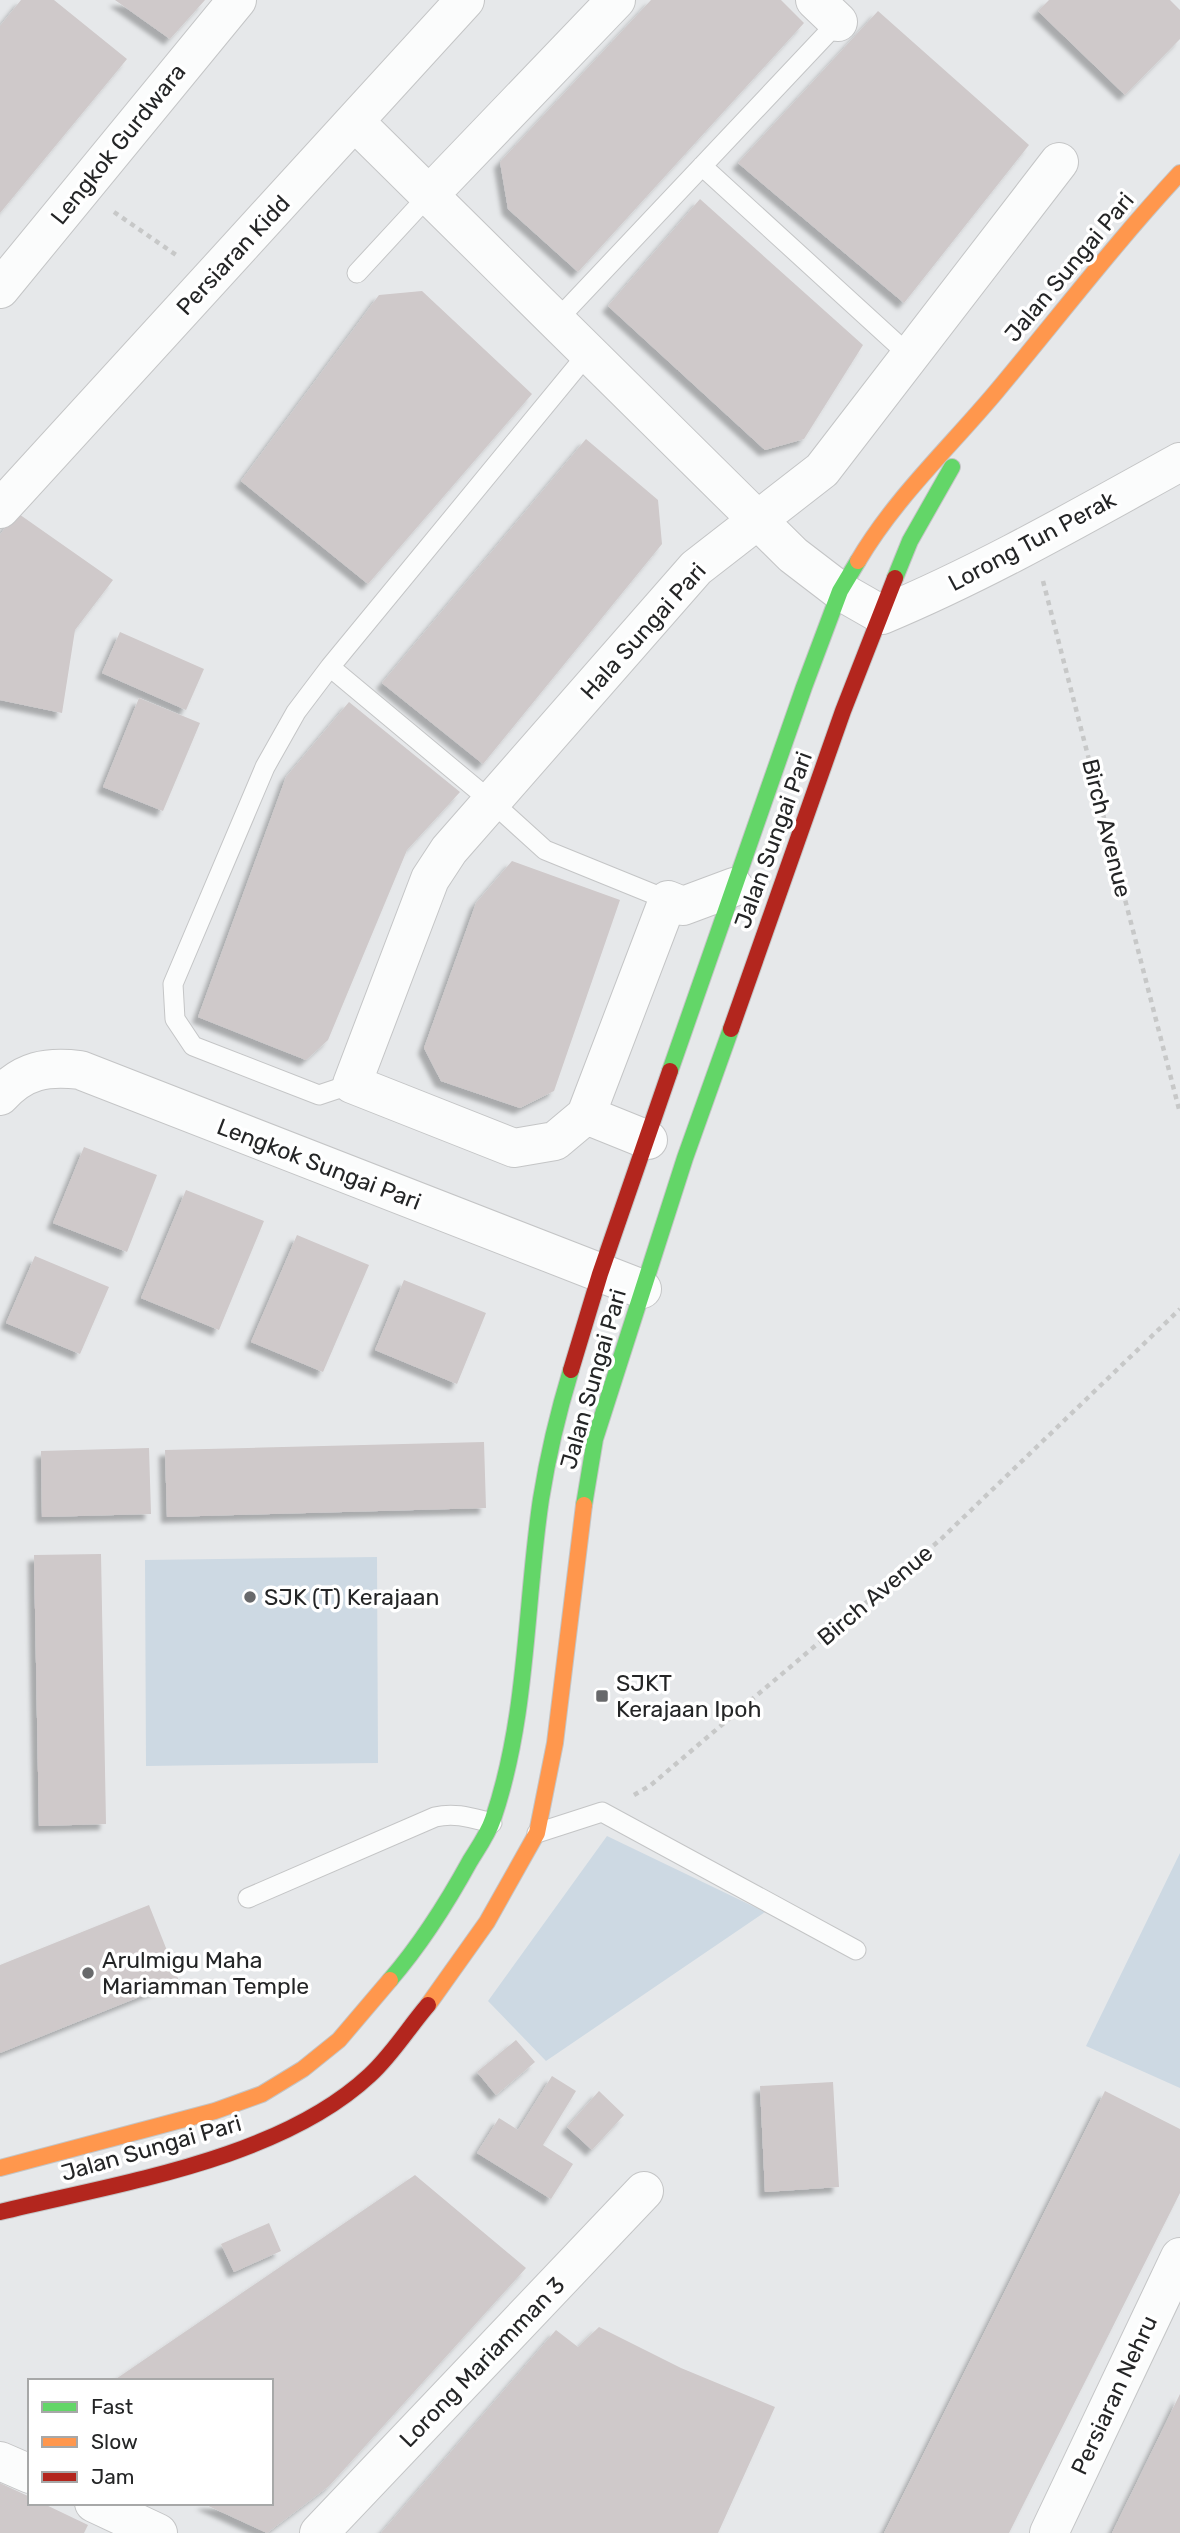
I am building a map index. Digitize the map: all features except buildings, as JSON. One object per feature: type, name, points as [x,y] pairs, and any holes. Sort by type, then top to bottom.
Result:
[{"type":"main road","name":"Jalan Sungai Pari","points":[[0,2212],[229,2154],[282,2132],[329,2107],[371,2074],[438,1992],[487,1922],[537,1833],[555,1743],[554,1588],[541,1500],[554,1428],[600,1274],[839,591],[876,530],[995,393],[1139,217],[1180,173]]},
{"type":"main road","name":"Jalan Sungai Pari","points":[[0,2168],[215,2111],[262,2094],[303,2069],[339,2040],[401,1968],[449,1899],[492,1823],[506,1780],[514,1738],[554,1588],[583,1504],[595,1439],[642,1289],[776,896],[843,711],[910,541],[995,393]]},
{"type":"street","name":"Lengkok Gurdwara","points":[[0,289],[237,0]]},
{"type":"street","name":"Persiaran Kidd","points":[[0,509],[465,0]]},
{"type":"street","points":[[429,195],[616,0]]},
{"type":"street","points":[[355,122],[793,555],[839,591],[882,615]]},
{"type":"street","name":"Hala Sungai Pari","points":[[352,1084],[430,879],[449,850],[696,568],[822,470],[1059,162]]},
{"type":"street","name":"Lorong Tun Perak","points":[[882,615],[926,597],[1033,544],[1180,462]]},
{"type":"street","points":[[352,1084],[514,1148],[555,1141],[586,1115],[668,900],[683,906],[734,887]]},
{"type":"street","name":"Lengkok Sungai Pari","points":[[0,1096],[12,1082],[34,1072],[57,1068],[80,1070],[642,1289]]},
{"type":"street","points":[[586,1115],[648,1140]]},
{"type":"street","name":"Lorong Mariamman 3","points":[[319,2533],[644,2192]]},
{"type":"street","name":"Persiaran Nehru","points":[[1049,2533],[1180,2257]]},
{"type":"street","points":[[0,2460],[28,2473]]},
{"type":"street","points":[[108,2517],[158,2533]]},
{"type":"lane","points":[[557,320],[702,166],[826,11]]},
{"type":"lane","points":[[702,166],[910,356]]},
{"type":"lane","points":[[357,273],[429,195]]},
{"type":"lane","points":[[352,1084],[319,1095],[194,1046],[175,1019],[173,984],[265,767],[296,712],[589,352]]},
{"type":"lane","points":[[330,667],[492,802],[545,850],[668,900]]},
{"type":"lane","points":[[537,1833],[602,1812],[856,1950]]},
{"type":"lane","points":[[247,1898],[435,1817],[445,1814],[462,1815],[492,1823]]},
{"type":"path","points":[[81,190],[211,279]]},
{"type":"path","name":"Birch Avenue","points":[[1033,544],[1180,1113]]},
{"type":"path","name":"Birch Avenue","points":[[602,1812],[651,1785],[940,1540],[1180,1309]]},
{"type":"shaded area","points":[[377,1557],[378,1763],[146,1766],[145,1560]]},
{"type":"shaded area","points":[[607,1836],[765,1912],[546,2061],[488,2001]]},
{"type":"shaded area","points":[[1180,1853],[1180,2088],[1086,2046]]},
{"type":"traffic: fast","points":[[895,578],[910,541],[952,467]]},
{"type":"traffic: fast","points":[[670,1071],[804,687],[840,591],[858,561]]},
{"type":"traffic: fast","points":[[584,1505],[595,1439],[685,1158],[731,1029]]},
{"type":"traffic: fast","points":[[390,1980],[443,1908],[493,1819],[513,1741],[544,1483],[571,1370]]},
{"type":"traffic: slow","points":[[858,561],[906,495],[1180,173]]},
{"type":"traffic: slow","points":[[428,2005],[487,1922],[537,1833],[555,1743],[584,1505]]},
{"type":"traffic: slow","points":[[0,2168],[215,2111],[262,2094],[303,2069],[339,2040],[390,1980]]},
{"type":"traffic: jam","points":[[731,1029],[843,711],[895,578]]},
{"type":"traffic: jam","points":[[571,1370],[600,1274],[670,1071]]},
{"type":"traffic: jam","points":[[0,2212],[195,2164],[244,2148],[290,2128],[333,2104],[370,2075],[428,2005]]},
{"type":"place","name":"SJK (T) Kerajaan","points":[[250,1597]]},
{"type":"place","name":"SJKT Kerajaan Ipoh","points":[[602,1696]]},
{"type":"place","name":"Arulmigu Maha Mariamman Temple","points":[[88,1973]]}]
